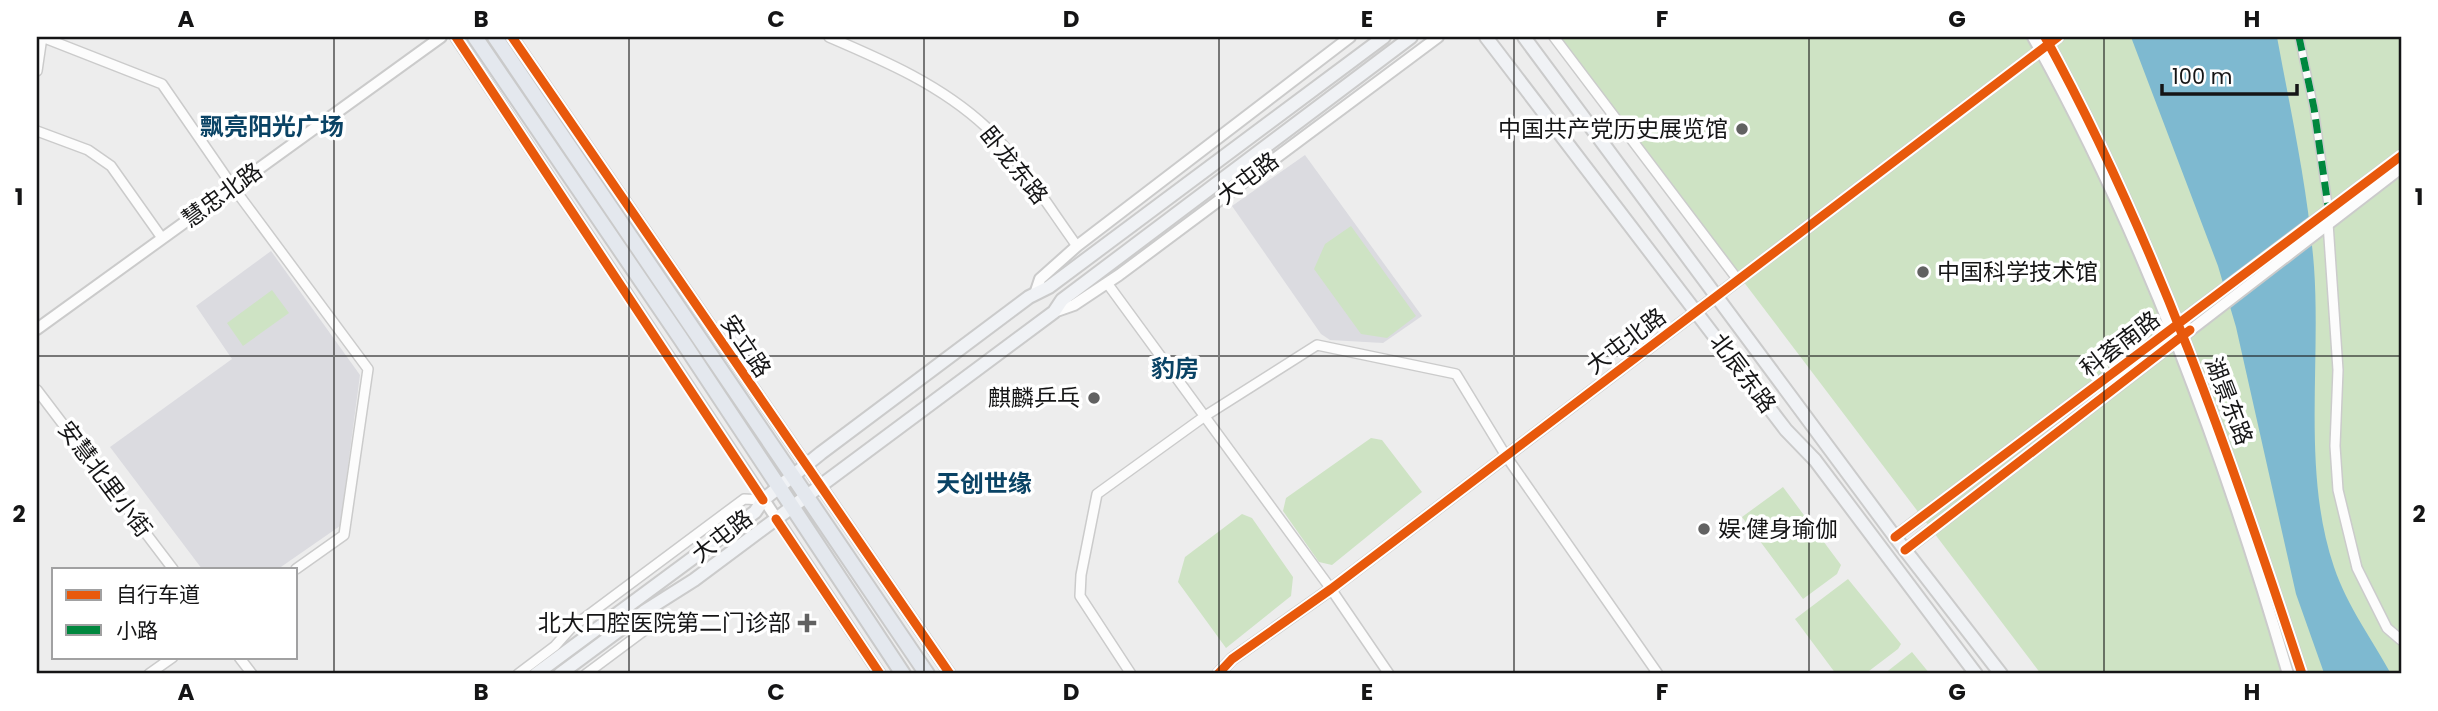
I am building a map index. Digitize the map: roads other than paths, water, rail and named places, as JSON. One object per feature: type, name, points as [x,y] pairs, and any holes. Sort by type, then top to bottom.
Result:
[{"type":"main road","points":[[475,37],[681,339],[903,674]]},
{"type":"main road","name":"安立路","points":[[495,37],[927,674]]},
{"type":"main road","name":"大屯路","points":[[536,674],[744,520],[778,488],[1037,291],[1049,287],[1384,37]]},
{"type":"main road","name":"大屯路","points":[[560,674],[823,485],[1054,312],[1062,300],[1411,37]]},
{"type":"main road","name":"北辰东路","points":[[1486,37],[1786,430],[1815,460],[1976,674]]},
{"type":"main road","name":"北辰东路","points":[[1524,37],[1895,537],[2001,674]]},
{"type":"street","points":[[37,71],[42,37],[162,84],[233,187],[368,369],[344,535],[297,568]]},
{"type":"street","name":"慧忠北路","points":[[37,329],[441,37]]},
{"type":"street","points":[[456,37],[880,674]]},
{"type":"street","name":"安立路","points":[[512,37],[806,468],[823,485],[950,674]]},
{"type":"street","name":"卧龙东路","points":[[829,37],[933,86],[972,116],[1008,152],[1077,246]]},
{"type":"street","name":"大屯路","points":[[1037,291],[1040,279],[1077,246],[1350,37]]},
{"type":"street","name":"大屯路","points":[[1054,312],[1074,305],[1107,283],[1438,37]]},
{"type":"street","points":[[1554,37],[1738,280]]},
{"type":"street","name":"湖景东路","points":[[2033,37],[2048,42],[2115,178],[2179,340],[2226,444],[2300,670]]},
{"type":"street","points":[[2300,37],[2329,210],[2338,370],[2335,446],[2338,490],[2357,568],[2387,628],[2401,640]]},
{"type":"street","name":"大屯北路","points":[[1218,674],[1232,659],[1331,589],[2048,42]]},
{"type":"street","points":[[37,131],[88,150],[111,166],[162,239]]},
{"type":"street","name":"科荟南路","points":[[1905,550],[2179,340],[2311,223],[2401,156]]},
{"type":"street","name":"科荟南路","points":[[1895,537],[2174,328],[2228,296],[2401,168]]},
{"type":"street","points":[[1107,283],[1331,589],[1389,674]]},
{"type":"street","name":"湖景东路","points":[[2179,340],[2215,442],[2287,671]]},
{"type":"street","points":[[1131,674],[1080,596],[1093,500],[1103,487],[1205,416],[1317,345],[1455,374],[1506,456],[1658,674]]},
{"type":"street","name":"安慧北里小街","points":[[37,390],[172,568]]},
{"type":"street","points":[[517,674],[555,646],[571,628],[744,499],[763,500]]},
{"type":"street","points":[[586,674],[645,631],[645,611]]},
{"type":"street","points":[[149,674],[172,658]]},
{"type":"street","points":[[240,658],[252,674]]},
{"type":"street","points":[[2287,671],[2300,670]]},
{"type":"water","points":[[2131,37],[2277,37],[2308,209],[2314,267],[2315,457],[2324,531],[2334,567],[2346,595],[2391,674],[2324,673],[2296,594],[2236,327],[2218,266]]},
{"type":"place","name":"中国共产党历史展览馆","points":[[1742,129]]},
{"type":"place","name":"中国科学技术馆","points":[[1923,272]]},
{"type":"place","name":"麒麟乒乓","points":[[1094,398]]},
{"type":"place","name":"娱·健身瑜伽","points":[[1704,529]]},
{"type":"place","name":"北大口腔医院第二门诊部","points":[[807,623]]},
{"type":"district","name":"飘亮阳光广场","points":[[272,127]]},
{"type":"district","name":"豹房","points":[[1175,369]]},
{"type":"district","name":"天创世缘","points":[[984,484]]}]
